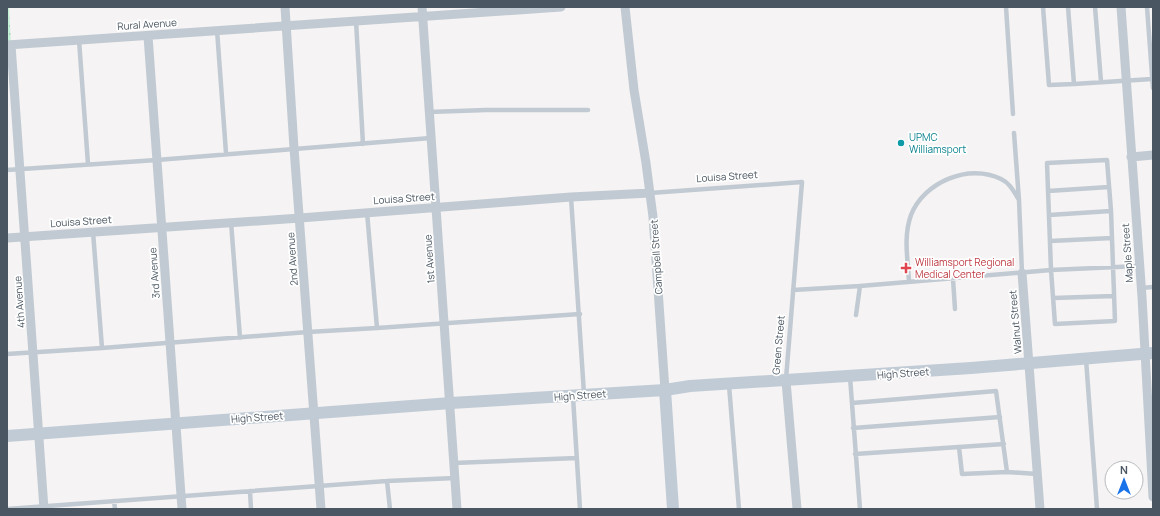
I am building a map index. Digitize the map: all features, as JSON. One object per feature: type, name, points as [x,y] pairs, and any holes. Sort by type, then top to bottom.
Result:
[{"type":"main road","name":"High Street","points":[[7,436],[451,403],[665,390],[690,386],[786,381],[1030,364],[1086,358],[1149,354]]},
{"type":"main road","name":"Campbell Street","points":[[665,390],[673,509]]},
{"type":"street","name":"2nd Avenue","points":[[285,7],[320,509]]},
{"type":"street","name":"Rural Avenue","points":[[9,45],[356,21],[423,11],[561,7]]},
{"type":"street","name":"Campbell Street","points":[[625,7],[634,90],[650,193],[656,254],[665,390]]},
{"type":"street","name":"Maple Street","points":[[1122,7],[1139,266],[1149,354],[1153,497]]},
{"type":"street","name":"1st Avenue","points":[[423,11],[429,112],[451,403],[457,509]]},
{"type":"street","name":"3rd Avenue","points":[[148,36],[182,509]]},
{"type":"street","name":"4th Avenue","points":[[9,45],[21,168],[44,507]]},
{"type":"street","points":[[1131,157],[1153,155]]},
{"type":"street","name":"Louisa Street","points":[[7,238],[230,221],[300,218],[571,197],[650,193]]},
{"type":"street","name":"Walnut Street","points":[[1022,273],[1040,509]]},
{"type":"street","name":"Green Street","points":[[786,381],[797,509]]},
{"type":"lane","points":[[1006,7],[1013,114]]},
{"type":"lane","points":[[1043,7],[1049,85],[1152,79]]},
{"type":"lane","points":[[1068,7],[1074,84]]},
{"type":"lane","points":[[1095,7],[1101,82]]},
{"type":"lane","points":[[1147,7],[1153,88]]},
{"type":"lane","points":[[356,21],[362,144]]},
{"type":"lane","points":[[217,30],[226,153]]},
{"type":"lane","points":[[79,40],[88,164]]},
{"type":"lane","points":[[429,112],[486,110],[588,110]]},
{"type":"lane","name":"Walnut Street","points":[[1014,133],[1022,273]]},
{"type":"lane","points":[[7,170],[157,160],[226,153],[431,138]]},
{"type":"lane","points":[[1107,160],[1111,211],[1115,321],[1055,324],[1048,191],[1047,163],[1107,160]]},
{"type":"lane","points":[[909,282],[906,237],[910,217],[919,201],[935,186],[948,178],[962,174],[984,174],[1003,179],[1012,188],[1019,200]]},
{"type":"lane","name":"Louisa Street","points":[[650,193],[802,182]]},
{"type":"lane","name":"Green Street","points":[[786,381],[802,182]]},
{"type":"lane","points":[[1048,191],[1109,187]]},
{"type":"lane","points":[[571,197],[580,314],[577,458],[580,509]]},
{"type":"lane","points":[[1049,215],[1111,211]]},
{"type":"lane","points":[[367,212],[377,328]]},
{"type":"lane","points":[[230,221],[240,338]]},
{"type":"lane","points":[[93,232],[102,348]]},
{"type":"lane","points":[[1050,241],[1112,238]]},
{"type":"lane","points":[[794,290],[953,279],[1051,270],[1139,266]]},
{"type":"lane","points":[[953,279],[955,309]]},
{"type":"lane","points":[[856,315],[860,286]]},
{"type":"lane","points":[[1141,288],[1153,287]]},
{"type":"lane","points":[[1054,298],[1114,296]]},
{"type":"lane","points":[[7,354],[580,314]]},
{"type":"lane","points":[[1086,358],[1097,509]]},
{"type":"lane","points":[[850,376],[860,509]]},
{"type":"lane","points":[[729,384],[738,509]]},
{"type":"lane","points":[[852,402],[996,391],[1007,472]]},
{"type":"lane","points":[[854,428],[1000,417]]},
{"type":"lane","points":[[855,454],[1004,444]]},
{"type":"lane","points":[[960,447],[962,474],[1007,472],[1037,474]]},
{"type":"lane","points":[[454,463],[577,458]]},
{"type":"lane","points":[[7,509],[387,481],[455,478]]},
{"type":"lane","points":[[387,481],[390,509]]},
{"type":"lane","points":[[250,491],[251,509]]},
{"type":"lane","points":[[114,501],[114,509]]},
{"type":"green space","points":[[7,7],[9,7],[11,45],[7,45]]},
{"type":"place","name":"UPMC Williamsport","points":[[901,143]]},
{"type":"place","name":"Williamsport Regional Medical Center","points":[[906,268]]}]
